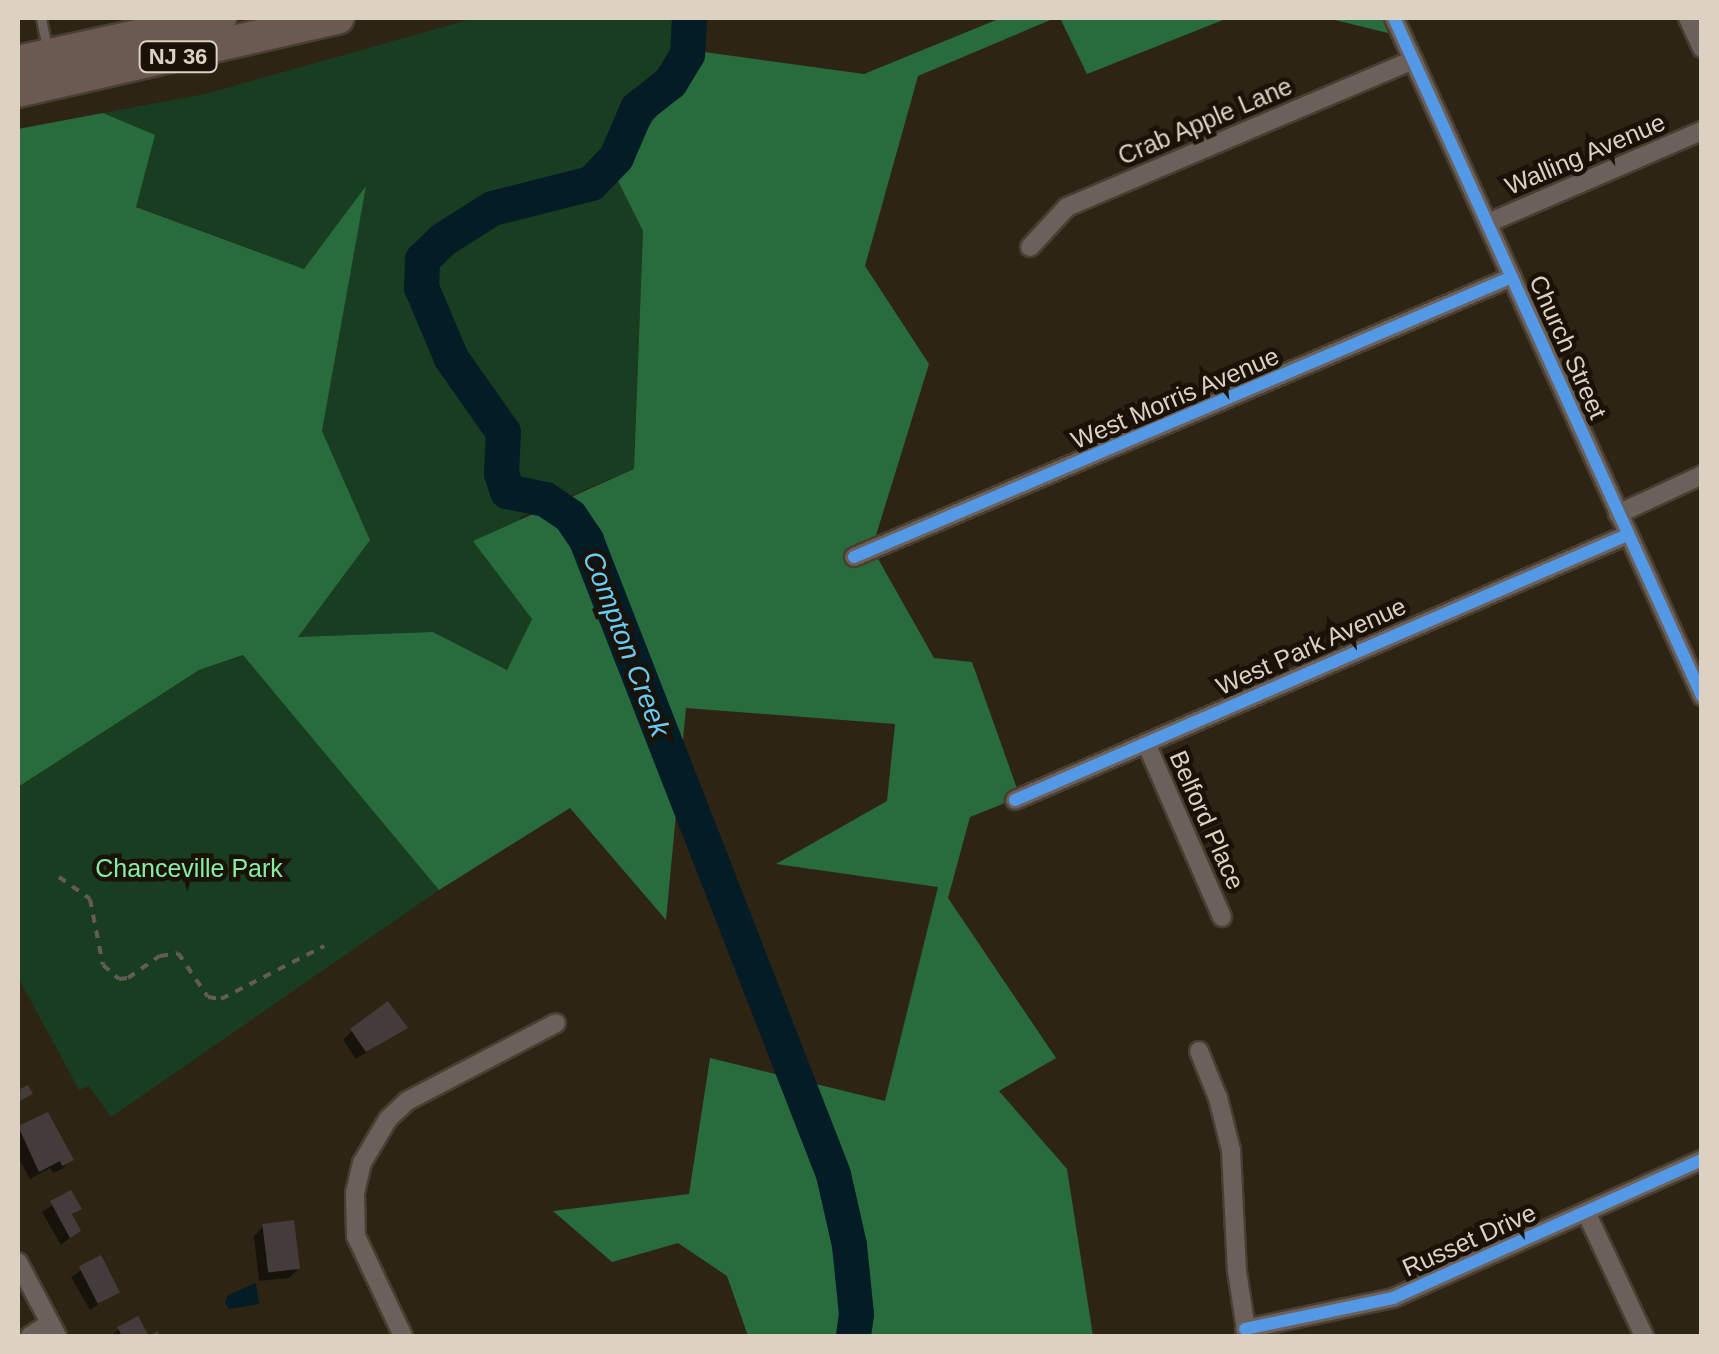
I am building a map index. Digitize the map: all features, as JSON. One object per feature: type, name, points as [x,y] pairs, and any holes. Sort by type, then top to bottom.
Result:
[{"type":"highway","name":"NJ 36","points":[[33,58],[220,18]]},
{"type":"highway","name":"NJ 36","points":[[18,91],[338,18]]},
{"type":"street","name":"Church Street","points":[[1394,18],[1702,696]]},
{"type":"street","points":[[1688,18],[1702,48]]},
{"type":"street","name":"Crab Apple Lane","points":[[1030,248],[1067,208],[1412,60]]},
{"type":"street","name":"Walling Avenue","points":[[1488,224],[1702,132]]},
{"type":"street","name":"West Morris Avenue","points":[[854,557],[1512,277]]},
{"type":"street","points":[[1618,514],[1702,475]]},
{"type":"street","name":"West Park Avenue","points":[[1015,800],[1627,535]]},
{"type":"street","name":"Belford Place","points":[[1146,743],[1222,917]]},
{"type":"street","points":[[403,1336],[356,1236],[355,1193],[362,1163],[388,1119],[407,1101],[556,1023]]},
{"type":"street","points":[[1199,1051],[1218,1098],[1231,1150],[1246,1333]]},
{"type":"street","name":"Russet Drive","points":[[1246,1333],[1393,1298],[1702,1160]]},
{"type":"street","points":[[1586,1212],[1644,1336]]},
{"type":"street","points":[[18,1262],[54,1330],[30,1336]]},
{"type":"lane","points":[[33,58],[41,18]]},
{"type":"path","points":[[59,877],[90,899],[103,965],[119,978],[128,978],[160,956],[178,953],[208,996],[221,999],[324,946]]},
{"type":"green space","points":[[475,18],[703,18],[704,52],[614,173],[643,231],[634,469],[520,517],[532,619],[507,670],[433,632],[297,637],[370,540],[322,432],[365,188],[304,269],[135,206],[103,113],[205,94]]},
{"type":"green space","points":[[1001,18],[1055,18],[918,76],[865,266],[929,364],[872,548],[934,658],[972,662],[1020,797],[970,817],[948,898],[1056,1058],[999,1091],[1067,1169],[1093,1336],[748,1336],[727,1276],[678,1243],[612,1262],[553,1211],[689,1194],[710,1058],[885,1101],[938,887],[776,864],[887,801],[895,724],[686,708],[666,920],[570,808],[439,890],[243,655],[199,670],[18,787],[18,129],[103,113],[155,135],[136,207],[304,269],[366,186],[322,431],[370,540],[298,637],[433,632],[507,670],[532,619],[473,541],[634,469],[643,231],[614,173],[704,52],[864,74]]},
{"type":"green space","points":[[1060,18],[1228,18],[1087,74]]},
{"type":"green space","points":[[1327,18],[1399,18],[1408,38]]},
{"type":"green space","name":"Chanceville Park","points":[[244,655],[439,890],[111,1117],[89,1086],[79,1090],[18,977],[18,787],[199,670]]},
{"type":"water","points":[[256,1283],[259,1304],[229,1309],[225,1303],[228,1295]]},
{"type":"building","points":[[388,1001],[408,1028],[366,1052],[350,1029]]},
{"type":"building","points":[[28,1085],[33,1094],[18,1102],[18,1090]]},
{"type":"building","points":[[48,1112],[74,1160],[62,1166],[60,1161],[39,1172],[18,1126]]},
{"type":"building","points":[[71,1190],[82,1209],[72,1214],[81,1231],[70,1238],[50,1201]]},
{"type":"building","points":[[294,1220],[300,1269],[268,1273],[262,1224]]},
{"type":"building","points":[[101,1255],[120,1292],[98,1304],[79,1266]]},
{"type":"building","points":[[138,1316],[149,1336],[122,1336],[117,1327]]},
{"type":"waterway","name":"Compton Creek","points":[[689,18],[687,54],[670,82],[637,108],[616,157],[591,183],[492,208],[443,239],[422,259],[421,287],[451,358],[503,432],[501,473],[507,491],[545,499],[570,516],[586,540],[833,1174],[849,1245],[856,1314],[853,1336]]},
{"type":"cycle path","points":[[1394,18],[1702,696]]},
{"type":"cycle path","points":[[854,557],[1512,277]]},
{"type":"cycle path","points":[[1015,800],[1627,535]]},
{"type":"cycle path","points":[[1245,1329],[1393,1298],[1702,1160]]}]
